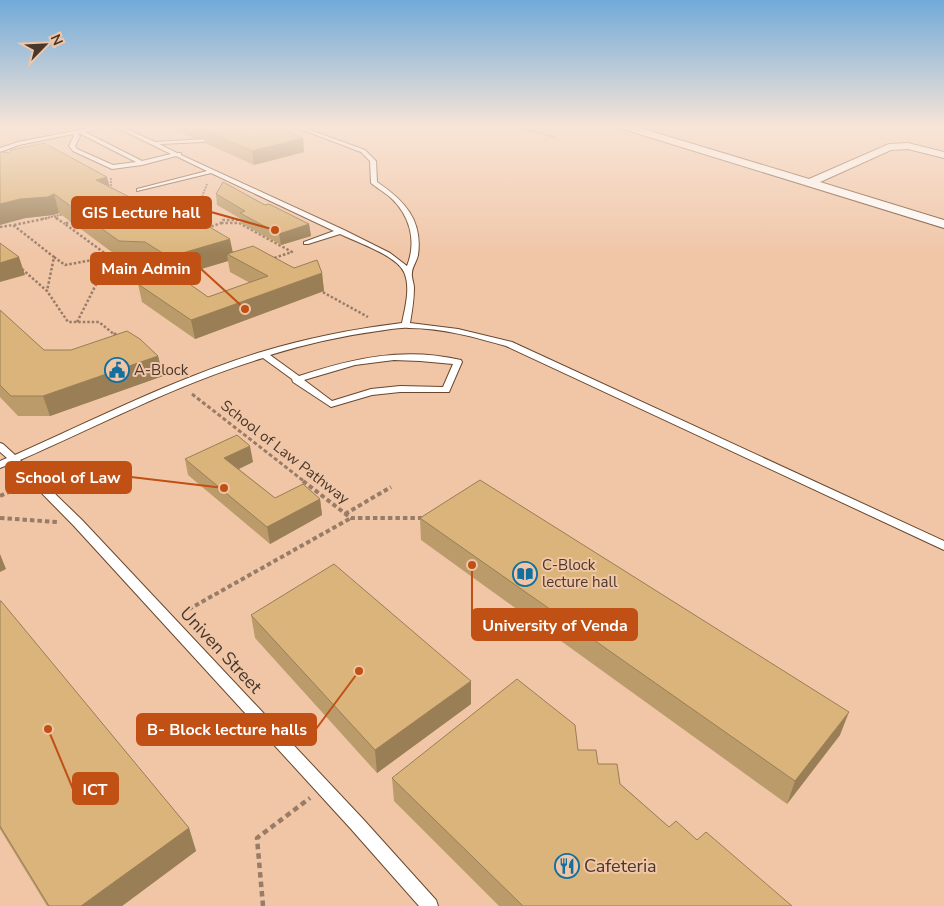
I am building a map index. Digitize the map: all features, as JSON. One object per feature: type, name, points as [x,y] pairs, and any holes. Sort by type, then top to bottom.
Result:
[{"type":"street","points":[[764,169],[944,224]]},
{"type":"street","points":[[809,183],[839,169]]},
{"type":"lane","points":[[210,169],[388,254],[401,264],[408,273]]},
{"type":"lane","points":[[373,169],[374,183],[393,196],[408,213],[415,240],[414,262],[408,273],[410,303],[406,325]]},
{"type":"lane","points":[[139,190],[213,171]]},
{"type":"lane","points":[[306,243],[342,231]]},
{"type":"lane","points":[[0,465],[104,418],[218,370],[263,354],[344,334],[387,326],[432,326],[474,334],[509,344],[944,546]]},
{"type":"lane","points":[[263,354],[296,380],[331,404],[371,392],[446,390],[458,362],[433,358],[389,357],[353,362],[296,380]]},
{"type":"lane","name":"Univen Street","points":[[0,446],[78,524],[324,788],[430,906]]},
{"type":"path","points":[[190,225],[213,171]]},
{"type":"path","points":[[111,177],[111,192],[115,196]]},
{"type":"path","points":[[0,227],[64,214]]},
{"type":"path","points":[[54,217],[110,257]]},
{"type":"path","points":[[65,224],[73,219]]},
{"type":"path","points":[[203,229],[221,223],[223,220],[241,220]]},
{"type":"path","points":[[221,223],[239,223],[292,252],[274,258],[282,262]]},
{"type":"path","points":[[13,225],[65,266],[110,257]]},
{"type":"path","points":[[47,291],[54,256]]},
{"type":"path","points":[[77,322],[110,257]]},
{"type":"path","points":[[20,268],[47,291],[68,322],[99,322],[121,339]]},
{"type":"path","points":[[313,287],[387,326]]},
{"type":"path","name":"School of Law Pathway","points":[[181,386],[351,518],[432,518]]},
{"type":"path","points":[[0,496],[34,480]]},
{"type":"path","points":[[345,514],[391,487]]},
{"type":"path","points":[[0,518],[78,524]]},
{"type":"path","points":[[168,621],[351,518]]},
{"type":"path","points":[[263,906],[257,838],[324,788]]},
{"type":"building","points":[[0,169],[93,169],[107,177],[96,180],[173,219],[189,215],[230,239],[169,257],[145,242],[119,241],[54,194],[48,197],[20,199],[0,204]]},
{"type":"building","points":[[223,182],[265,205],[269,204],[309,224],[279,234],[240,213],[245,211],[216,194]]},
{"type":"building","points":[[0,243],[19,257],[0,263]]},
{"type":"building","points":[[253,246],[294,268],[317,260],[322,273],[191,320],[138,284],[174,273],[208,297],[268,276],[227,254]]},
{"type":"building","points":[[0,310],[44,350],[71,350],[127,331],[140,339],[158,356],[43,396],[11,396],[0,385]]},
{"type":"building","points":[[237,435],[250,446],[224,458],[275,498],[303,484],[320,499],[267,527],[185,459]]},
{"type":"building","points":[[480,480],[849,712],[795,781],[420,518]]},
{"type":"building","points":[[334,564],[471,681],[375,750],[251,615]]},
{"type":"building","points":[[0,601],[189,828],[81,906],[49,906],[0,826]]},
{"type":"building","points":[[517,679],[575,725],[578,750],[596,750],[598,764],[617,764],[620,784],[669,827],[676,821],[697,840],[706,832],[792,906],[523,906],[392,778]]},
{"type":"place","name":"GIS Lecture hall","points":[[275,230]]},
{"type":"place","name":"Main Admin","points":[[245,309]]},
{"type":"place","name":"A-Block","points":[[117,370]]},
{"type":"place","name":"School of Law","points":[[224,488]]},
{"type":"place","name":"University of Venda","points":[[472,565]]},
{"type":"place","name":"C-Block lecture hall","points":[[525,574]]},
{"type":"place","name":"B- Block lecture halls","points":[[359,671]]},
{"type":"place","name":"ICT","points":[[48,729]]},
{"type":"place","name":"Cafeteria","points":[[567,866]]}]
